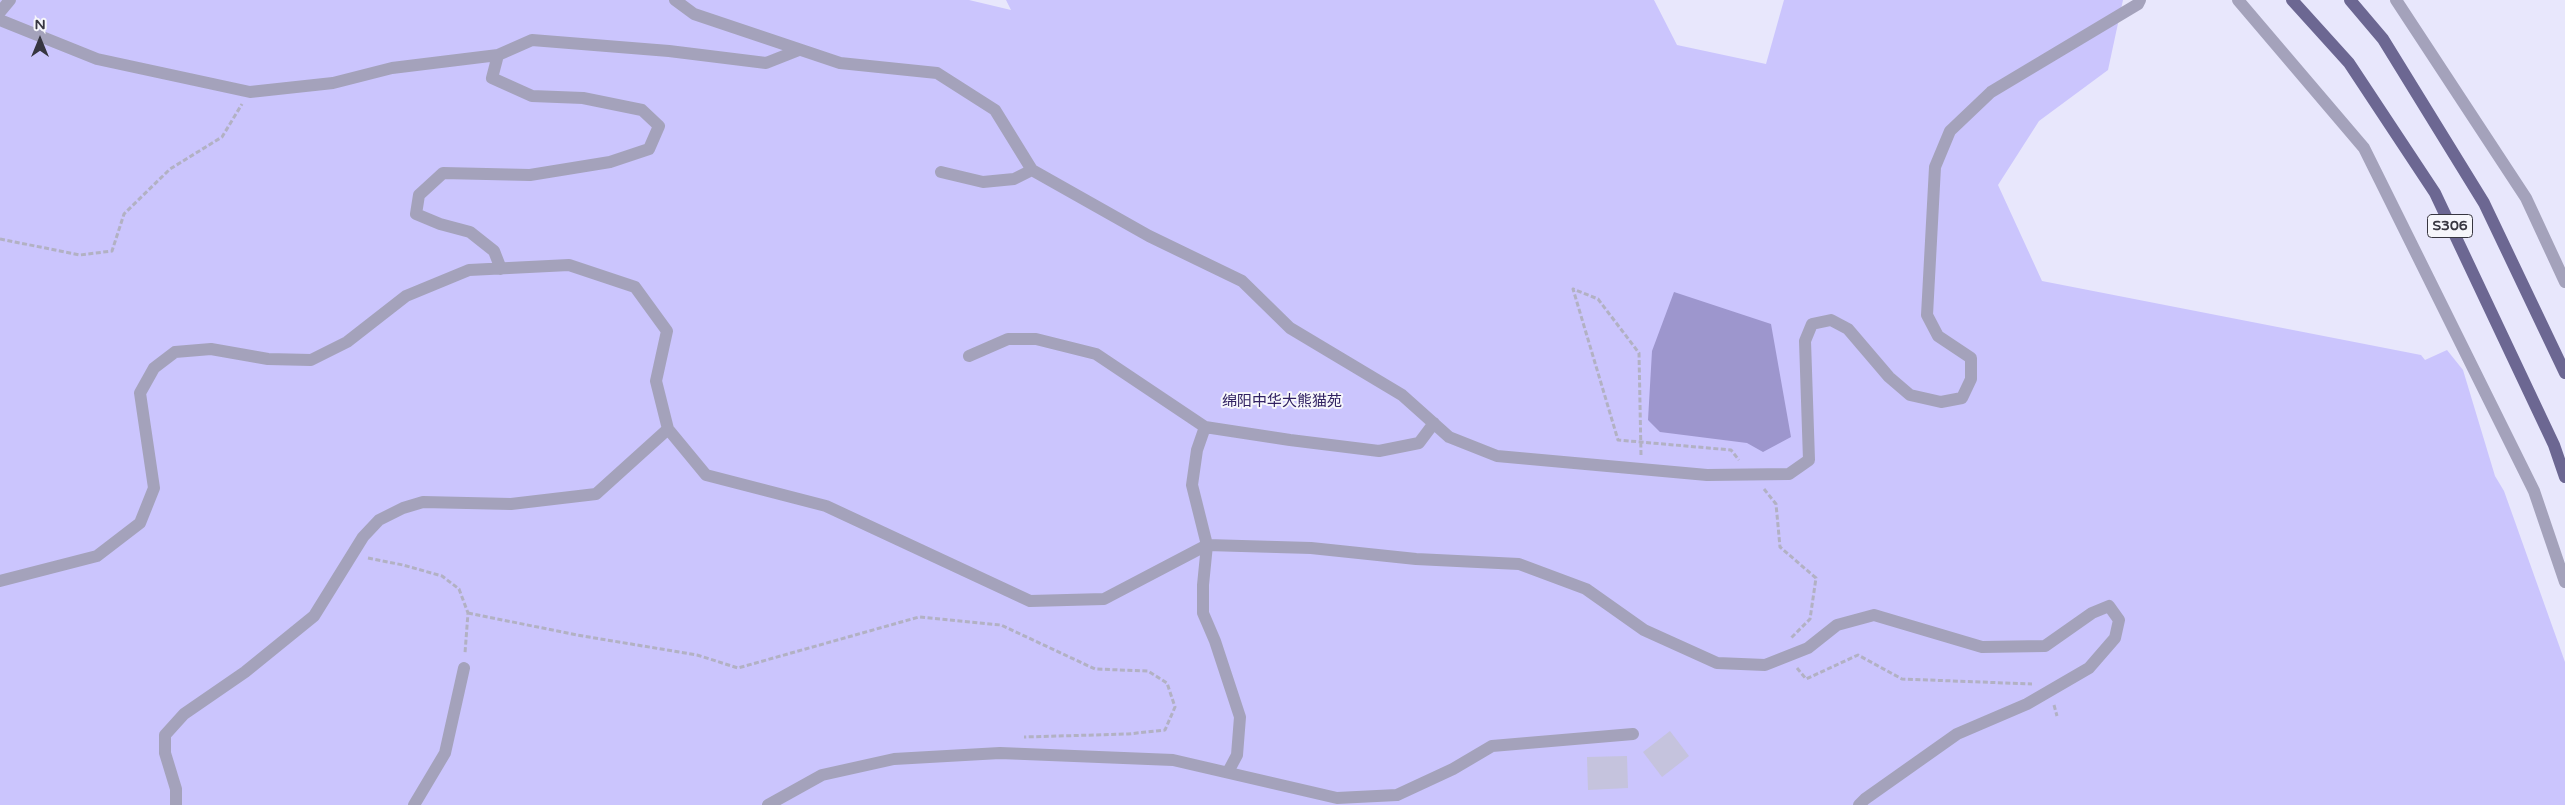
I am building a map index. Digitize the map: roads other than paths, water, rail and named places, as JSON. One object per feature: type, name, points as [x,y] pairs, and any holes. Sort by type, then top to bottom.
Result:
[{"type":"main road","name":"S306","points":[[2292,0],[2349,63],[2435,192],[2554,445],[2565,477]]},
{"type":"main road","name":"S306","points":[[2350,0],[2383,39],[2484,203],[2565,373]]},
{"type":"street","points":[[0,12],[10,0]]},
{"type":"street","points":[[675,0],[694,14],[840,63],[937,73],[995,110],[1032,170],[1149,236],[1242,281],[1290,328],[1402,395],[1449,437],[1497,456],[1708,475],[1789,474],[1808,460],[1805,341],[1812,324],[1832,320],[1848,329],[1889,377],[1910,395],[1941,402],[1962,398],[1971,379],[1971,358],[1938,336],[1927,315],[1935,167],[1950,131],[1991,92],[2138,4],[2140,0]]},
{"type":"street","points":[[2238,0],[2364,148],[2534,491],[2565,582]]},
{"type":"street","points":[[2396,0],[2526,198],[2565,282]]},
{"type":"street","points":[[0,20],[97,59],[250,92],[333,83],[392,68],[498,55],[532,40],[669,51],[766,63],[800,50]]},
{"type":"street","points":[[498,55],[492,78],[532,96],[583,98],[642,110],[659,126],[649,149],[610,162],[530,175],[443,173],[419,195],[416,214],[440,224],[470,232],[494,251],[501,269]]},
{"type":"street","points":[[941,172],[983,182],[1014,179],[1032,170]]},
{"type":"street","points":[[0,581],[97,556],[140,522],[154,488],[140,393],[154,368],[175,352],[211,349],[268,359],[311,360],[347,342],[406,296],[469,270],[569,265],[635,286],[667,331],[656,381],[668,430],[706,475],[826,506],[1030,601],[1104,599],[1208,545],[1312,548],[1416,559],[1519,564],[1586,589],[1644,630],[1717,663],[1764,665],[1808,648],[1837,625],[1874,615],[1982,647],[2045,646],[2092,613],[2110,606],[2119,620],[2115,638],[2089,668],[2027,704],[1957,734],[1865,799],[1860,805]]},
{"type":"street","points":[[969,356],[1008,339],[1036,339],[1096,354],[1205,427],[1380,451],[1419,444],[1434,423]]},
{"type":"street","points":[[1205,427],[1196,450],[1192,484],[1208,545],[1202,585],[1202,613],[1215,641],[1240,717],[1238,755],[1228,772]]},
{"type":"street","points":[[176,805],[176,789],[164,753],[165,735],[184,714],[245,672],[314,616],[363,537],[379,520],[403,508],[423,502],[511,504],[596,494],[668,430]]},
{"type":"street","points":[[414,805],[445,753],[464,668]]},
{"type":"street","points":[[768,805],[822,775],[894,759],[1000,753],[1173,760],[1337,798],[1397,795],[1453,769],[1492,746],[1633,734]]},
{"type":"park label","name":"绵阳中华大熊猫苑","points":[[1282,402]]}]
